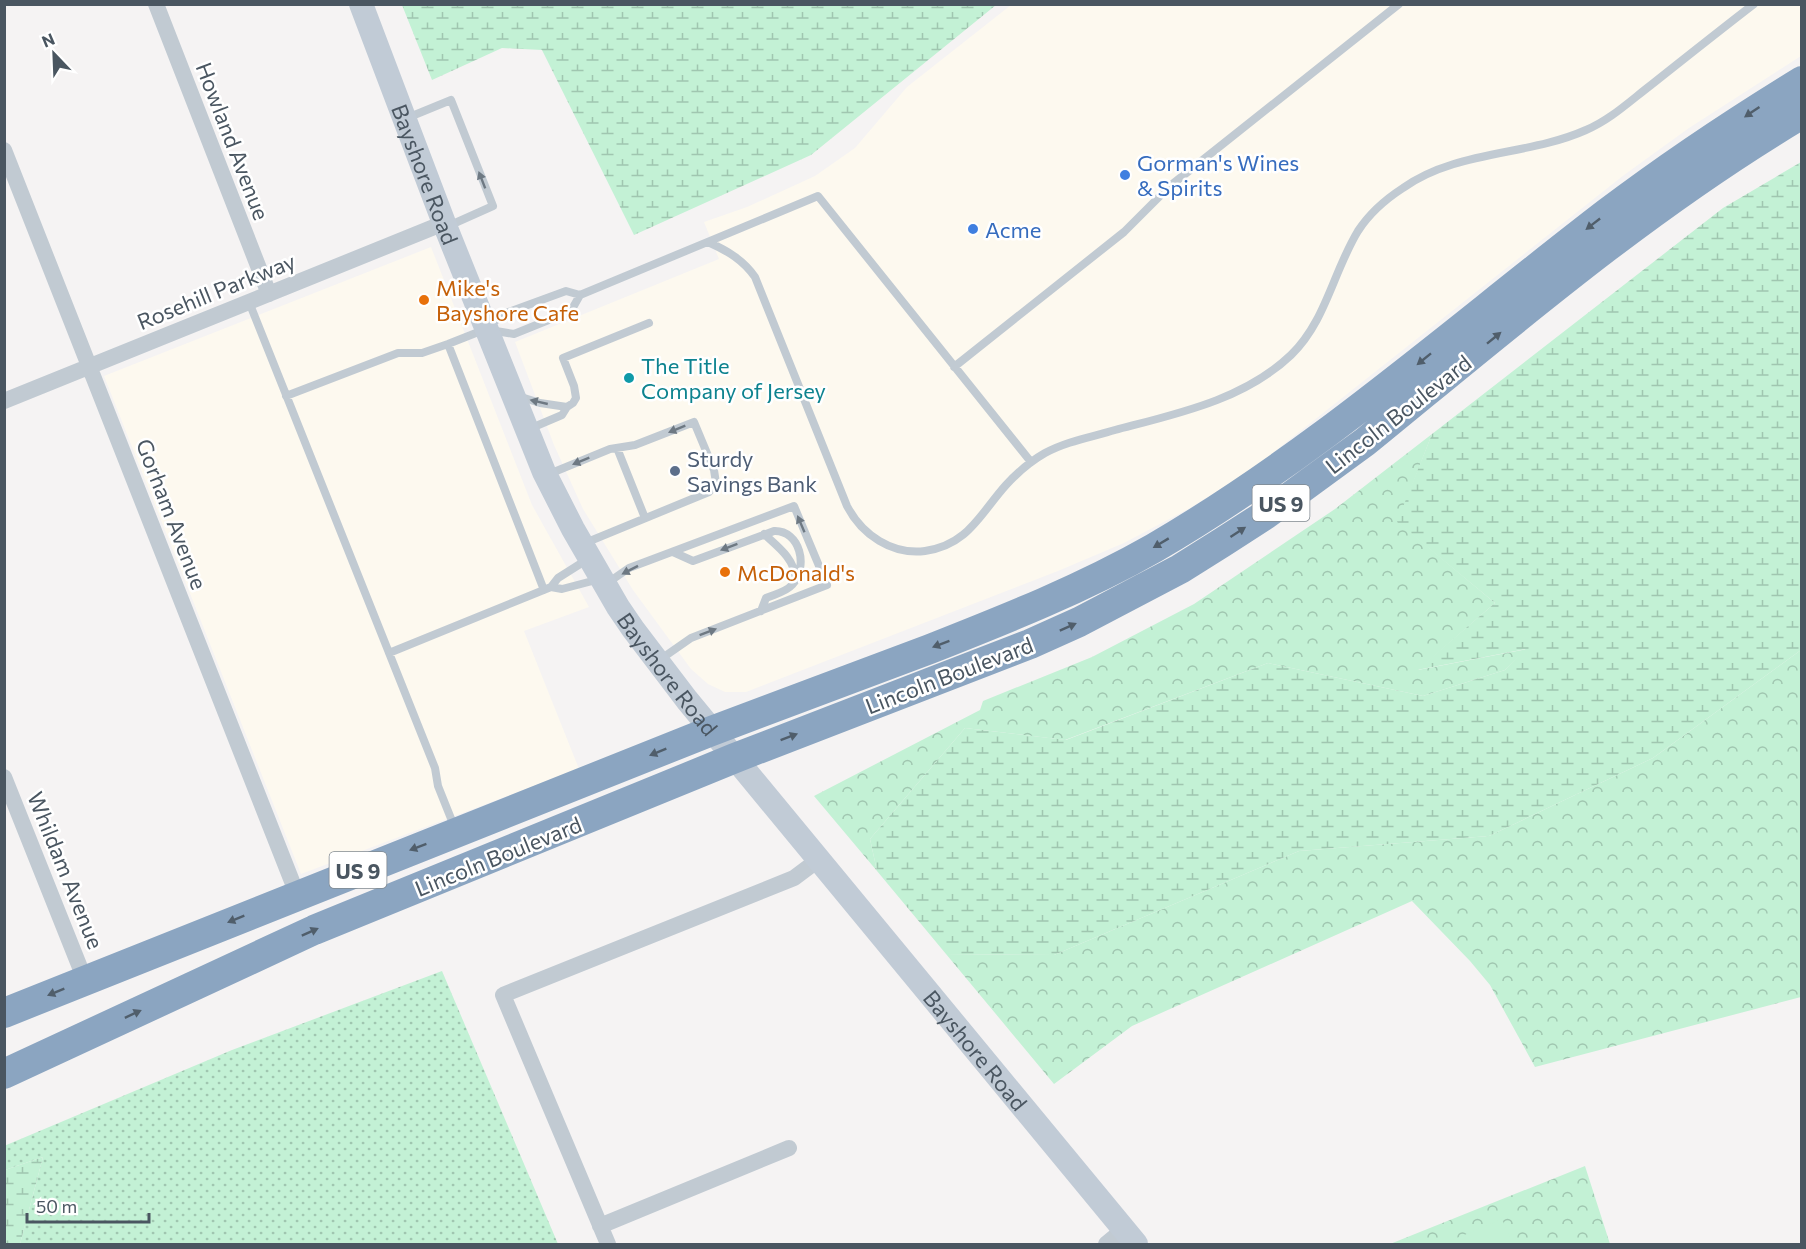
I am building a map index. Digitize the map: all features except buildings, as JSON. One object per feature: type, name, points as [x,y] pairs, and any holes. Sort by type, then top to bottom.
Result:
[{"type":"highway","name":"Lincoln Boulevard","points":[[4,1013],[297,894],[995,623],[1057,598],[1111,571],[1240,495],[1309,447],[1616,206],[1755,109],[1802,81]]},
{"type":"highway","name":"Lincoln Boulevard","points":[[4,1074],[314,930],[735,758],[1040,639],[1079,622],[1180,569],[1265,515],[1365,442],[1638,223],[1763,137],[1802,114]]},
{"type":"main road","name":"Bayshore Road","points":[[360,4],[526,431],[546,476],[594,566],[633,629],[712,731],[1122,1240]]},
{"type":"street","name":"Howland Avenue","points":[[156,4],[269,294]]},
{"type":"street","name":"Gorham Avenue","points":[[4,150],[297,894]]},
{"type":"street","name":"Rosehill Parkway","points":[[4,401],[445,225]]},
{"type":"street","name":"Whildam Avenue","points":[[4,777],[85,980]]},
{"type":"street","points":[[608,1245],[503,995],[794,878],[818,860]]},
{"type":"street","points":[[600,1226],[789,1148]]},
{"type":"lane","points":[[954,367],[1124,232],[1170,186],[1399,4]]},
{"type":"lane","points":[[708,242],[736,257],[755,277],[847,506],[862,528],[879,541],[900,550],[924,551],[953,542],[971,530],[1006,485],[1031,462],[1051,450],[1075,441],[1198,408],[1260,378],[1289,357],[1308,335],[1324,308],[1361,228],[1377,209],[1403,188],[1422,176],[1443,168],[1562,138],[1588,129],[1618,111],[1754,4]]},
{"type":"lane","points":[[405,118],[451,100],[493,206],[445,225]]},
{"type":"lane","points":[[286,396],[398,352],[422,353],[448,344],[486,329],[503,315],[566,291],[580,294],[818,196],[1031,462]]},
{"type":"lane","points":[[486,329],[514,334],[571,310],[580,294]]},
{"type":"lane","points":[[249,302],[435,768],[438,786],[456,832]]},
{"type":"lane","points":[[526,431],[562,415],[573,403],[576,392],[563,358],[649,324]]},
{"type":"lane","points":[[448,344],[548,588]]},
{"type":"lane","points":[[512,394],[540,403],[567,407]]},
{"type":"lane","points":[[546,476],[610,449],[635,445],[694,422],[714,470],[716,483],[709,492],[645,518],[594,566],[562,589],[548,588]]},
{"type":"lane","points":[[617,448],[645,518]]},
{"type":"lane","points":[[389,653],[548,588],[558,578],[594,566],[629,568],[794,507],[827,585],[691,638],[658,661]]},
{"type":"lane","points":[[673,552],[693,561],[764,534],[780,530],[790,534],[801,562],[796,579],[789,588],[766,597],[761,611]]},
{"type":"lane","points":[[764,534],[789,558],[796,579]]},
{"type":"shaded area","points":[[1011,5],[1801,5],[1801,56],[1689,128],[1624,175],[1251,470],[1190,508],[1124,543],[1058,571],[746,692],[725,692],[708,684],[691,669],[633,590],[583,509],[554,445],[515,342],[719,259],[704,222],[747,207],[815,176],[855,148],[907,87]]},
{"type":"shaded area","points":[[431,247],[532,505],[589,607],[524,631],[579,769],[301,874],[104,376]]},
{"type":"green space","points":[[402,5],[996,5],[811,155],[634,235],[542,50],[502,48],[432,80]]},
{"type":"green space","points":[[1801,162],[1801,650],[1653,758],[1489,836],[1299,851],[1054,955],[946,954],[877,871],[870,839],[965,728],[1066,740],[1268,663],[1423,696],[1505,670],[1526,649],[1417,670],[1495,603],[1397,522],[1432,434],[1723,208]]},
{"type":"green space","points":[[1432,434],[1398,522],[1495,603],[1418,670],[1527,649],[1505,670],[1423,696],[1268,663],[1065,740],[965,728],[870,839],[877,871],[814,796],[980,710],[983,701],[1092,657],[1194,604],[1335,509]]},
{"type":"green space","points":[[1801,650],[1801,997],[1535,1067],[1490,985],[1412,901],[1132,1026],[1054,1084],[946,954],[1054,955],[1299,851],[1489,836],[1653,758]]},
{"type":"green space","points":[[442,971],[558,1244],[20,1244],[43,1157],[5,1170],[4,1146],[232,1050]]},
{"type":"green space","points":[[43,1157],[20,1244],[5,1244],[5,1170]]},
{"type":"green space","points":[[1585,1166],[1610,1244],[1390,1244]]},
{"type":"green space","points":[[1502,1219],[1513,1244],[1443,1244]]},
{"type":"place","name":"Gorman's Wines & Spirits","points":[[1125,175]]},
{"type":"place","name":"Acme","points":[[973,229]]},
{"type":"place","name":"Mike's Bayshore Cafe","points":[[424,300]]},
{"type":"place","name":"The Title Company of Jersey","points":[[629,378]]},
{"type":"place","name":"Sturdy Savings Bank","points":[[675,471]]},
{"type":"place","name":"McDonald's","points":[[725,572]]}]
